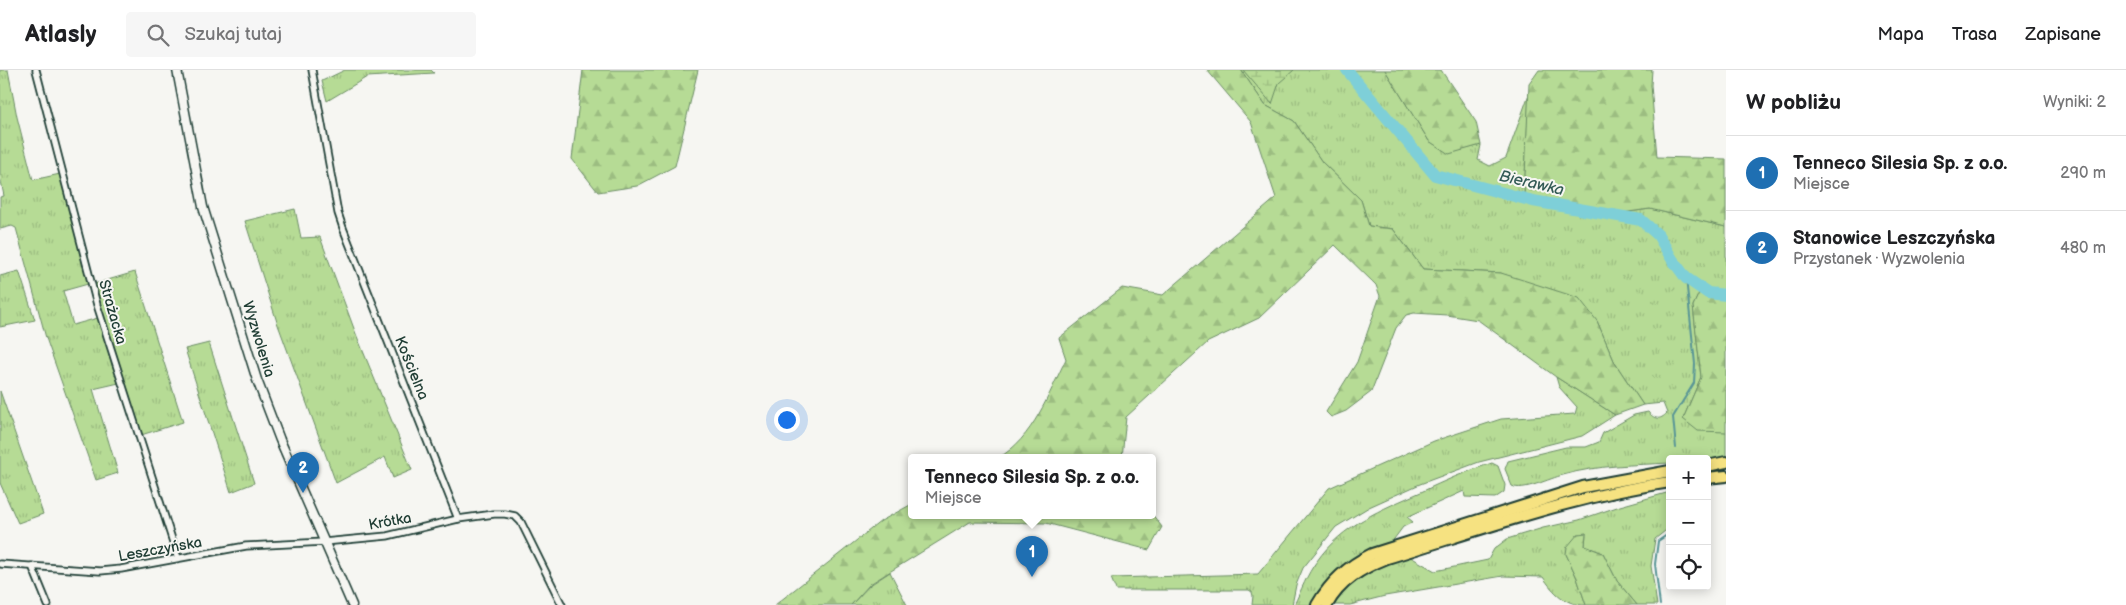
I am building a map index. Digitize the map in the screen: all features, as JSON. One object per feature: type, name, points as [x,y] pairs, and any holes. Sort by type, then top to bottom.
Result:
[{"type":"highway","points":[[1711,466],[1726,464]]},
{"type":"highway","points":[[1317,605],[1327,589],[1345,570],[1358,561],[1385,549],[1583,487],[1666,472]]},
{"type":"highway","points":[[1328,605],[1340,588],[1351,577],[1387,558],[1577,501],[1617,491],[1666,483]]},
{"type":"main road","name":"Wyzwolenia","points":[[177,70],[203,207],[257,380],[280,440],[352,605]]},
{"type":"street","name":"Strażacka","points":[[36,70],[97,305],[178,558]]},
{"type":"street","name":"Kościelna","points":[[312,70],[341,221],[458,519]]},
{"type":"street","points":[[458,519],[505,514],[516,516],[521,522],[562,605]]},
{"type":"street","name":"Krótka","points":[[324,542],[387,536],[458,519]]},
{"type":"street","name":"Leszczyńska","points":[[0,564],[100,571],[246,546],[324,542]]},
{"type":"street","points":[[32,566],[48,605]]},
{"type":"green space","points":[[0,70],[8,70],[17,117],[33,180],[60,174],[88,284],[63,291],[73,325],[98,318],[119,383],[93,389],[118,473],[96,480],[46,338],[16,228],[12,226],[0,229],[0,197],[4,196],[0,176]]},
{"type":"green space","points":[[345,70],[431,70],[434,73],[367,77],[327,101],[322,81]]},
{"type":"green space","points":[[583,70],[698,70],[675,166],[637,186],[598,192],[572,159]]},
{"type":"green space","points":[[1207,70],[1241,70],[1265,105],[1294,121],[1322,162],[1361,200],[1369,226],[1393,229],[1423,269],[1501,273],[1579,298],[1597,321],[1615,363],[1643,405],[1615,415],[1556,377],[1478,320],[1447,315],[1414,313],[1406,315],[1396,328],[1371,392],[1346,411],[1331,417],[1326,412],[1357,362],[1380,296],[1376,285],[1335,245],[1259,318],[1208,342],[1126,417],[1122,454],[1004,454],[1021,439],[1039,414],[1066,359],[1059,338],[1122,288],[1163,295],[1276,198],[1251,122]]},
{"type":"green space","points":[[1241,70],[1385,70],[1429,141],[1449,153],[1481,145],[1478,160],[1490,166],[1506,158],[1529,94],[1524,199],[1607,215],[1650,209],[1726,227],[1726,295],[1699,293],[1693,306],[1701,377],[1683,419],[1726,432],[1726,458],[1711,460],[1711,455],[1666,455],[1666,463],[1603,467],[1576,472],[1530,486],[1512,486],[1505,469],[1508,461],[1566,447],[1586,447],[1599,442],[1603,433],[1634,415],[1648,412],[1655,418],[1662,417],[1667,413],[1663,403],[1643,405],[1615,363],[1597,321],[1501,273],[1423,269],[1393,229],[1369,226],[1361,200],[1322,162],[1294,121],[1265,105]]},
{"type":"green space","points":[[1243,70],[1294,70],[1279,83],[1272,104]]},
{"type":"green space","points":[[1385,70],[1441,70],[1476,122],[1481,145],[1449,154],[1429,141]]},
{"type":"green space","points":[[1539,70],[1652,70],[1651,85],[1657,157],[1726,159],[1726,227],[1650,209],[1607,215],[1524,199],[1529,84]]},
{"type":"green space","points":[[295,209],[301,238],[320,237],[356,334],[412,470],[393,478],[385,457],[336,483],[277,322],[245,221]]},
{"type":"green space","points":[[19,271],[35,320],[0,327],[0,276]]},
{"type":"green space","points":[[135,272],[183,422],[141,435],[94,284]]},
{"type":"green space","points":[[1699,293],[1726,295],[1726,432],[1698,431],[1683,419],[1701,377],[1693,306]]},
{"type":"green space","points":[[209,343],[254,483],[231,492],[185,349]]},
{"type":"green space","points":[[1556,377],[1615,415],[1582,436],[1479,462],[1420,484],[1369,507],[1336,527],[1303,568],[1296,585],[1292,605],[1252,605],[1253,596],[1249,590],[1116,590],[1111,578],[1258,574],[1329,488],[1434,441],[1501,419],[1575,414],[1577,407],[1559,387]]},
{"type":"green space","points":[[0,391],[43,514],[18,523],[0,483]]},
{"type":"green space","points":[[1492,463],[1498,466],[1505,485],[1504,492],[1495,498],[1465,497],[1464,491],[1407,517],[1413,522],[1403,527],[1391,543],[1356,557],[1337,571],[1321,590],[1312,605],[1294,605],[1313,566],[1338,537],[1364,519],[1392,505],[1456,476]]},
{"type":"green space","points":[[1666,493],[1666,530],[1655,539],[1651,566],[1657,605],[1637,605],[1617,581],[1603,553],[1585,546],[1586,533],[1566,554],[1586,605],[1572,603],[1561,597],[1543,577],[1503,576],[1385,596],[1350,605],[1332,605],[1349,585],[1377,565],[1407,555],[1435,571],[1488,560],[1494,549],[1507,539],[1579,520]]},
{"type":"green space","points":[[908,506],[908,519],[1156,519],[1162,527],[1149,550],[1046,523],[970,522],[870,584],[851,605],[775,605],[881,521]]},
{"type":"green space","points":[[1586,533],[1585,546],[1603,553],[1617,581],[1637,605],[1586,605],[1566,554],[1567,547],[1578,534]]},
{"type":"green space","points":[[890,572],[907,605],[851,605],[870,585]]},
{"type":"waterway","name":"Bierawka","points":[[1347,70],[1435,175],[1533,201],[1641,220],[1658,235],[1686,278],[1708,293],[1726,295]]},
{"type":"waterway","points":[[1676,448],[1673,417],[1694,383],[1695,364],[1686,278]]},
{"type":"waterway","points":[[1660,605],[1655,564],[1658,541],[1666,536]]},
{"type":"place","name":"Stanowice Leszczyńska","points":[[303,493]]},
{"type":"place","name":"Tenneco Silesia Sp. z o.o.","points":[[1032,577]]}]
